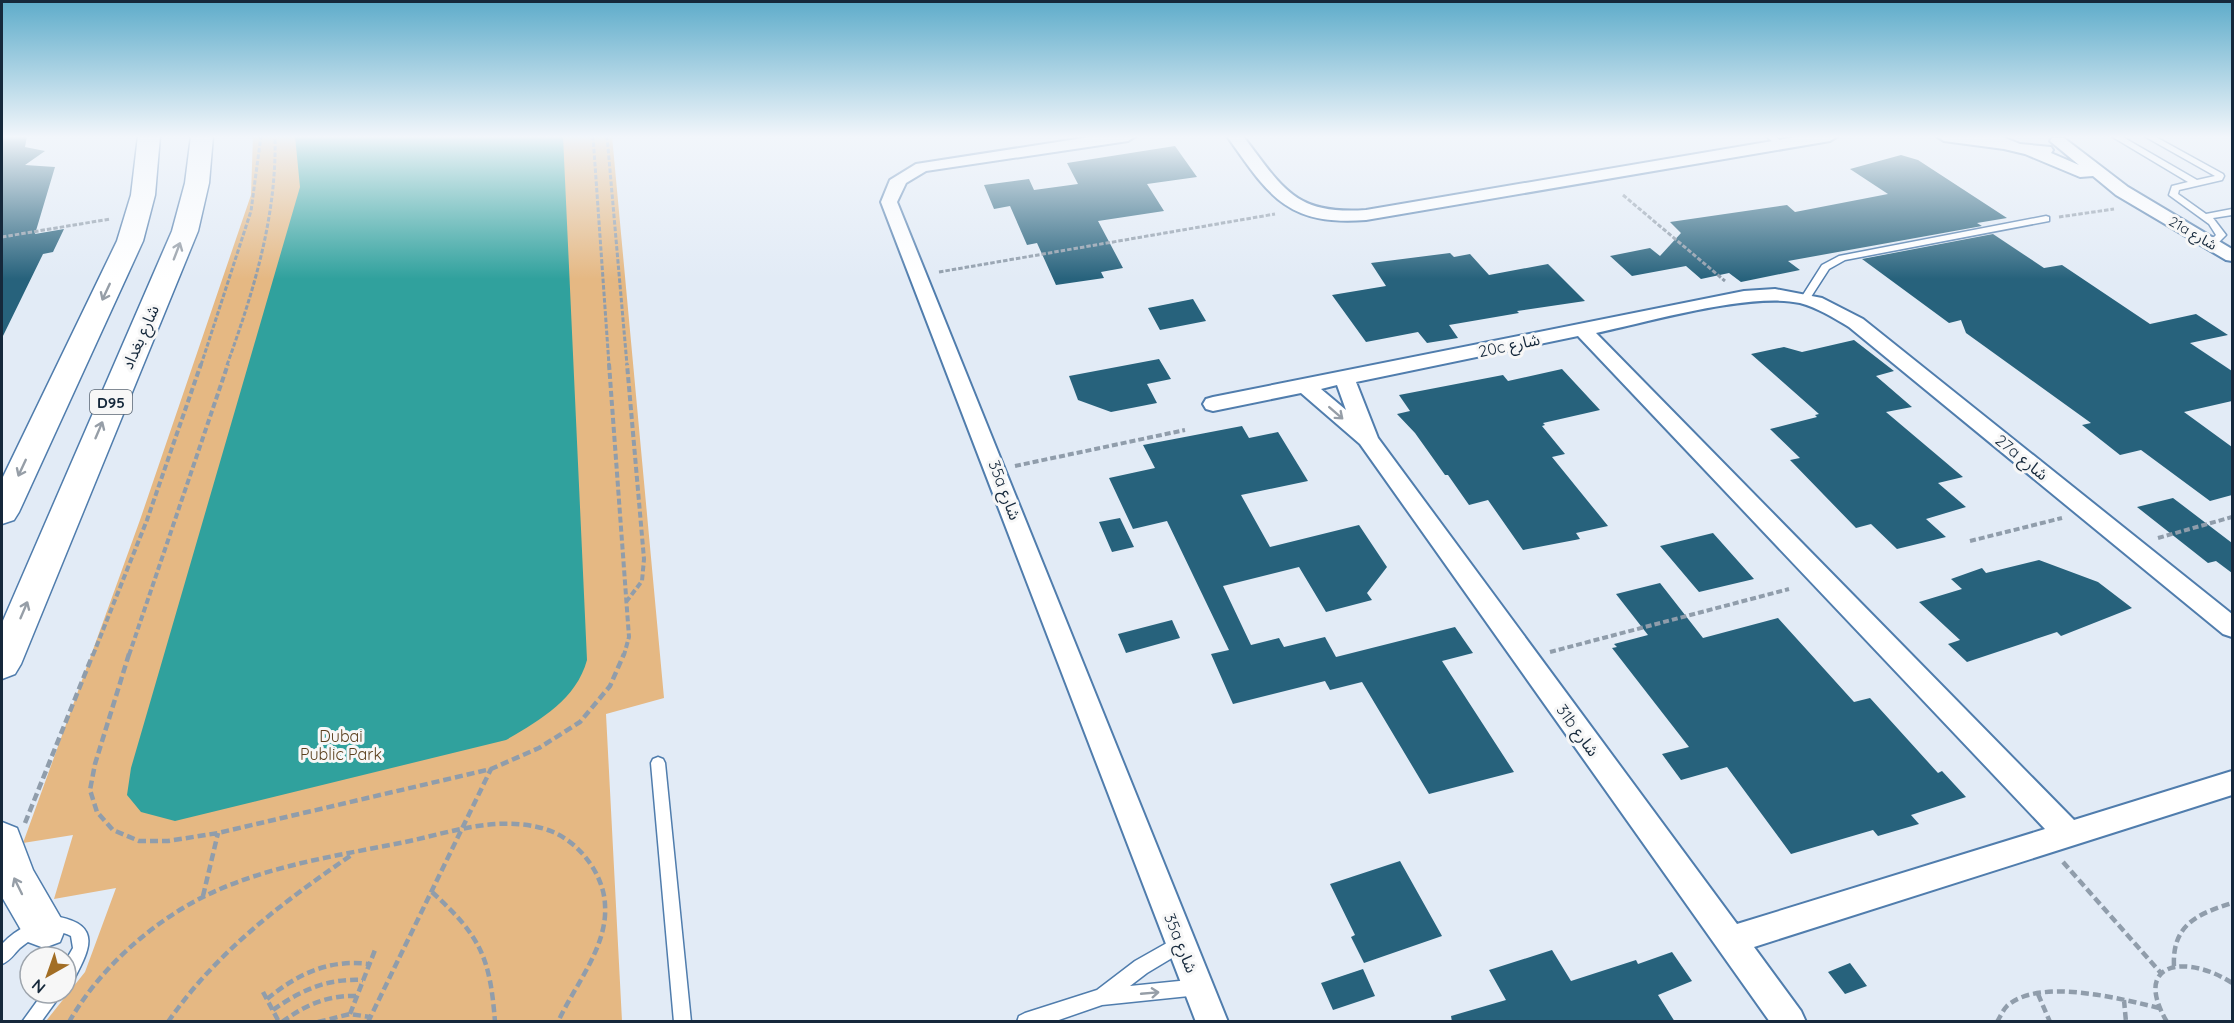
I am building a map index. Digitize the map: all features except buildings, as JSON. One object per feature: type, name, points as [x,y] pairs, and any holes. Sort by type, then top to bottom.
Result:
[{"type":"main road","points":[[2,512],[130,241],[144,184]]},
{"type":"main road","name":"شارع بغداد","points":[[2,664],[102,422],[174,259],[197,184]]},
{"type":"main road","points":[[5,853],[22,895],[44,927]]},
{"type":"street","name":"35a شارع","points":[[897,184],[892,188],[889,202],[997,470],[1212,1022]]},
{"type":"street","points":[[1272,184],[1286,201],[1299,210],[1330,218],[1359,216],[1536,184]]},
{"type":"street","name":"21a شارع","points":[[2106,184],[2122,191],[2232,256]]},
{"type":"street","name":"21a شارع","points":[[2113,184],[2122,191]]},
{"type":"street","name":"20c شارع","points":[[1213,405],[1744,297],[1786,294],[1806,298]]},
{"type":"street","name":"27a شارع","points":[[1806,298],[1824,304],[1856,323],[2232,627]]},
{"type":"street","points":[[1583,330],[2057,838]]},
{"type":"street","name":"31b شارع","points":[[1345,379],[1367,439]]},
{"type":"street","name":"31b شارع","points":[[1306,387],[1367,439],[1790,1022]]},
{"type":"street","points":[[1731,940],[2232,783]]},
{"type":"lane","points":[[2193,184],[2175,188],[2173,195],[2205,217],[2220,231],[2219,238],[2212,244]]},
{"type":"lane","points":[[2205,217],[2232,212]]},
{"type":"lane","points":[[1806,298],[1825,267],[1842,258],[2046,219]]},
{"type":"lane","points":[[658,764],[683,1022]]},
{"type":"lane","points":[[2,956],[16,940],[44,927],[66,923],[78,932],[81,949],[78,955]]},
{"type":"lane","points":[[1102,997],[1140,967],[1181,942]]},
{"type":"lane","points":[[1025,1022],[1102,997],[1199,987]]},
{"type":"lane","points":[[30,1022],[44,1005]]},
{"type":"path","points":[[5,853],[147,520],[245,234],[256,184]]},
{"type":"path","points":[[271,184],[268,230],[233,344],[145,602],[95,764],[90,790],[97,812],[113,830],[139,841],[168,841],[218,832],[491,769],[531,754],[565,734],[590,713],[611,688],[624,662],[629,637],[596,184]]},
{"type":"path","points":[[611,184],[644,559],[642,581],[625,603]]},
{"type":"path","points":[[1623,195],[1744,297]]},
{"type":"path","points":[[2046,219],[2144,204]]},
{"type":"path","points":[[918,276],[1299,210]]},
{"type":"path","points":[[2,237],[137,215]]},
{"type":"path","points":[[997,470],[1185,430]]},
{"type":"path","points":[[1970,541],[2089,511]]},
{"type":"path","points":[[2133,546],[2232,517]]},
{"type":"path","points":[[1526,658],[1789,589]]},
{"type":"path","points":[[318,1022],[350,1014],[369,1019],[491,769]]},
{"type":"path","points":[[69,1022],[77,1005],[110,967],[170,918],[203,897],[256,878],[356,852],[495,824],[550,831],[582,852],[603,886],[606,917],[598,948],[558,1022]]},
{"type":"path","points":[[203,897],[218,832]]},
{"type":"path","points":[[2057,838],[2160,972]]},
{"type":"path","points":[[168,1022],[230,948],[291,896],[356,852]]},
{"type":"path","points":[[432,892],[470,929],[485,960],[494,995],[495,1022]]},
{"type":"path","points":[[2174,966],[2172,951],[2180,932],[2196,916],[2232,903]]},
{"type":"path","points":[[350,1014],[375,950]]},
{"type":"path","points":[[267,999],[287,982],[320,966],[351,961],[369,964]]},
{"type":"path","points":[[2167,1022],[2154,993],[2155,981],[2160,972],[2174,966],[2206,969],[2232,983]]},
{"type":"path","points":[[273,1010],[310,986],[347,978],[363,980]]},
{"type":"path","points":[[1997,1022],[1999,1016],[2014,1002],[2038,994],[2066,990],[2159,1008]]},
{"type":"path","points":[[263,992],[280,1022],[311,1003],[343,995],[357,996]]},
{"type":"path","points":[[2038,994],[2050,1022]]},
{"type":"path","points":[[2124,1000],[2126,1022]]},
{"type":"green space","name":"Dubai Public Park","points":[[251,184],[616,184],[664,698],[606,714],[622,1021],[46,1021],[59,1005],[78,1005],[78,981],[85,972],[116,888],[54,899],[73,835],[23,843],[140,520],[251,195]]},
{"type":"shaded area","points":[[300,184],[565,184],[587,660],[582,674],[566,698],[544,716],[506,740],[175,821],[141,812],[127,795],[131,768]]}]
